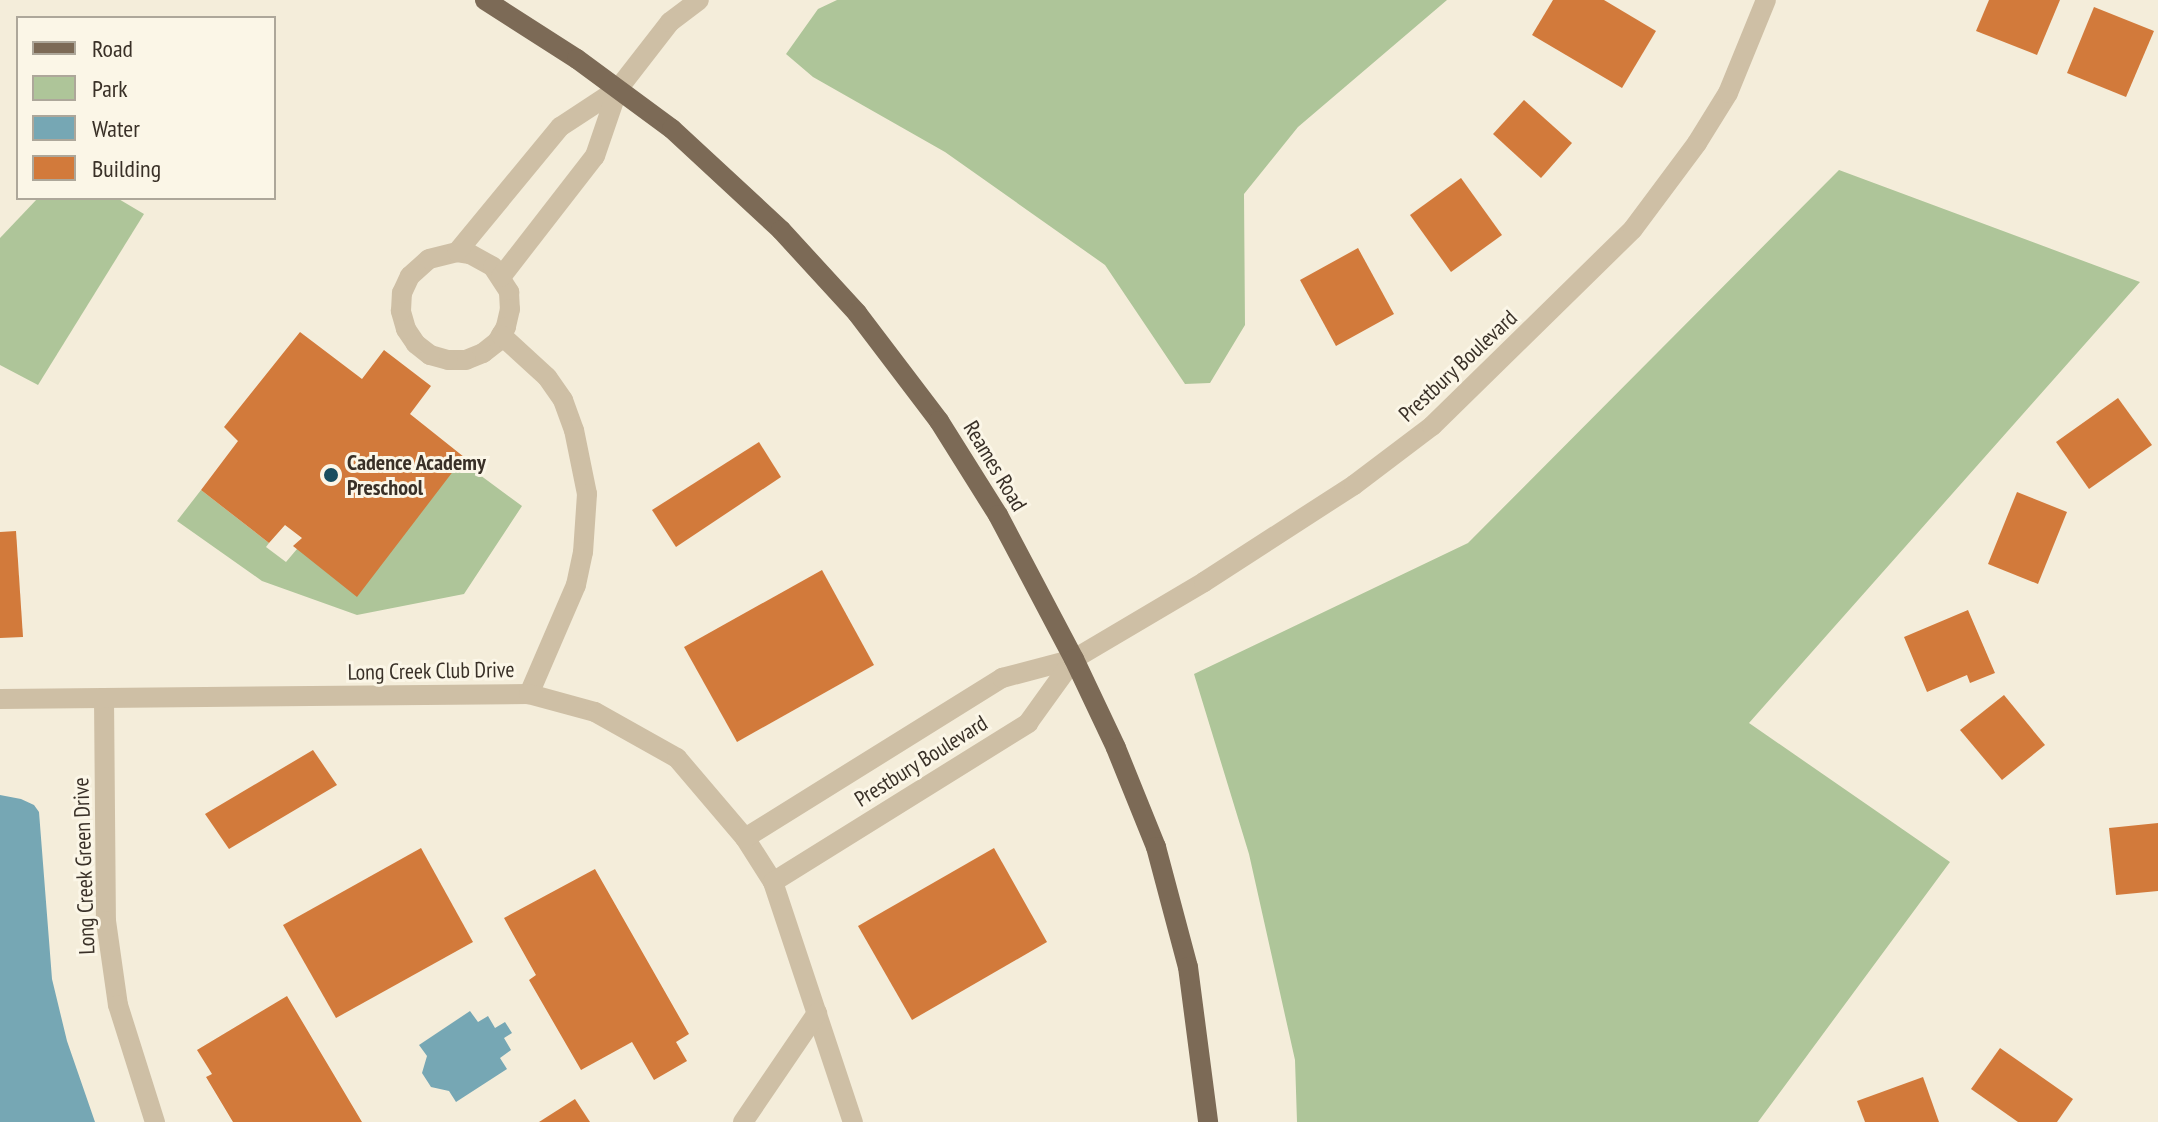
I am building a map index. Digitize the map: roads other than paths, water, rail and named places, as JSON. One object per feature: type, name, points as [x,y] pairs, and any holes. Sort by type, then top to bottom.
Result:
[{"type":"main road","name":"Reames Road","points":[[485,0],[672,129],[781,230],[857,313],[939,421],[998,515],[1074,659],[1116,748],[1156,847],[1188,967],[1208,1122]]},
{"type":"street","points":[[501,277],[595,156],[618,89],[670,22],[699,0]]},
{"type":"street","name":"Prestbury Boulevard","points":[[745,838],[1002,678],[1074,659],[1204,582],[1354,485],[1432,426],[1551,313],[1633,229],[1697,143],[1728,93],[1766,0]]},
{"type":"street","points":[[457,252],[560,127],[618,89]]},
{"type":"street","points":[[457,252],[482,259],[501,277],[509,292],[510,309],[501,335],[483,353],[466,360],[448,360],[430,355],[416,344],[406,329],[401,311],[402,293],[410,276],[429,259],[457,252]]},
{"type":"street","points":[[501,335],[547,377],[563,400],[574,430],[587,494],[583,552],[576,585],[529,694]]},
{"type":"street","name":"Prestbury Boulevard","points":[[773,882],[1028,723],[1074,659]]},
{"type":"street","name":"Long Creek Club Drive","points":[[0,699],[529,694],[595,712],[677,758],[745,838],[773,882],[853,1122]]},
{"type":"street","name":"Long Creek Green Drive","points":[[104,698],[106,921],[118,1005],[155,1122]]},
{"type":"street","points":[[743,1122],[817,1013]]},
{"type":"water","points":[[0,795],[21,799],[34,805],[39,812],[52,979],[67,1041],[95,1122],[0,1122]]},
{"type":"water","points":[[470,1011],[478,1022],[488,1016],[495,1028],[505,1022],[512,1033],[504,1038],[511,1050],[500,1058],[507,1069],[456,1102],[449,1091],[431,1087],[422,1073],[427,1056],[419,1045]]},
{"type":"place","name":"Cadence Academy Preschool","points":[[331,475]]}]
